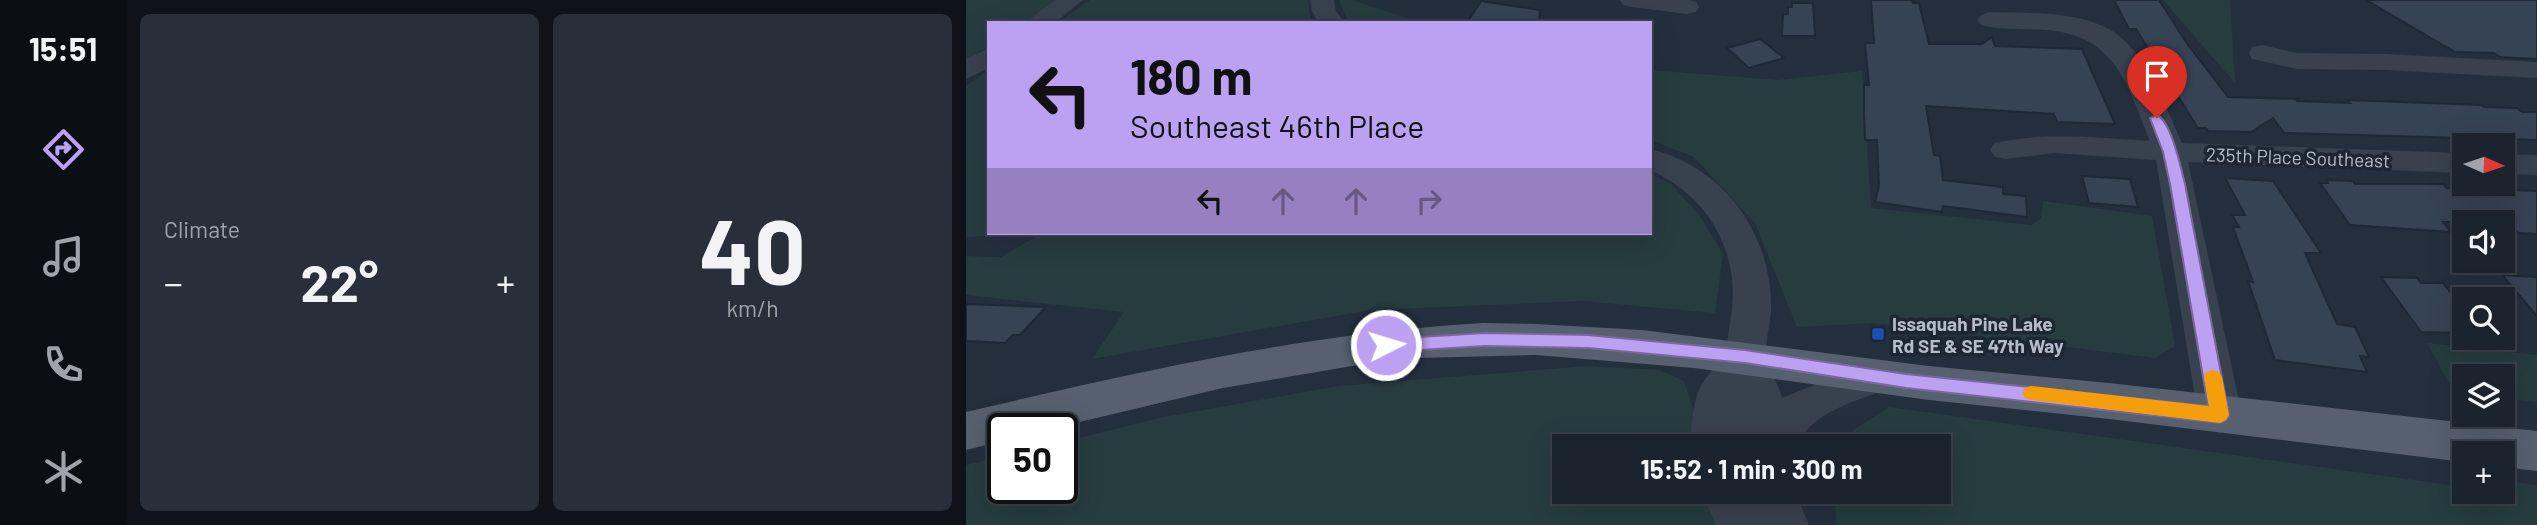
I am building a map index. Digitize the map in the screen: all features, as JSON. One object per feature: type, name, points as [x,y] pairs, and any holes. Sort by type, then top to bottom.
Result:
[{"type":"main road","points":[[966,430],[1272,362],[1340,350],[1485,339],[1588,341],[1745,357],[1874,377],[2537,451]]},
{"type":"street","points":[[1040,21],[1071,0]]},
{"type":"street","points":[[1322,0],[1324,11],[1331,21]]},
{"type":"street","points":[[1632,0],[1687,7]]},
{"type":"street","points":[[1990,20],[2044,22],[2085,30],[2103,38],[2120,52],[2157,118],[2170,152],[2220,415]]},
{"type":"street","points":[[2262,53],[2297,61],[2385,62],[2537,70]]},
{"type":"street","points":[[966,71],[987,57]]},
{"type":"street","name":"235th Place Southeast","points":[[2006,150],[2054,144],[2170,152],[2452,163]]},
{"type":"street","points":[[1652,159],[1681,173],[1703,190],[1728,214],[1742,240],[1752,305],[1745,357],[1718,393],[1714,434]]},
{"type":"street","points":[[2515,164],[2537,165]]},
{"type":"street","points":[[1745,357],[1761,395],[1756,434]]},
{"type":"street","points":[[1779,434],[1781,427],[1800,408],[1874,377]]},
{"type":"green space","points":[[966,0],[1057,0],[1026,21],[987,21],[987,47],[966,60]]},
{"type":"green space","points":[[1090,0],[1308,0],[1313,21],[1060,21]]},
{"type":"green space","points":[[1339,0],[1352,0],[1416,21],[1348,21]]},
{"type":"green space","points":[[2163,0],[2230,0],[2235,83]]},
{"type":"green space","points":[[1652,70],[1778,80],[1862,71],[1871,208],[2032,225],[2041,218],[2043,201],[2152,216],[2175,346],[2155,358],[1873,323],[1797,327],[1755,223],[1694,157],[1652,141]]},
{"type":"green space","points":[[987,71],[987,235],[993,235],[966,237],[966,86]]},
{"type":"green space","points":[[1652,175],[1671,184],[1700,216],[1723,254],[1715,313],[1583,301],[1370,310],[1092,359],[1124,312],[966,295],[966,256],[1001,257],[1039,235],[1652,235]]},
{"type":"green space","points":[[2427,343],[2452,346],[2452,350],[2491,350],[2537,355],[2537,402],[2515,399],[2515,364],[2452,364],[2452,388]]},
{"type":"green space","points":[[1588,366],[1660,370],[1684,381],[1702,434],[1552,434],[1552,504],[1725,504],[1732,525],[966,525],[966,465],[987,460],[987,504],[1078,504],[1078,438],[1159,418],[1338,386]]},
{"type":"green space","points":[[1889,407],[2452,485],[2452,504],[2515,504],[2515,482],[2537,485],[2537,525],[1836,525],[1835,504],[1951,504],[1951,434],[1852,434],[1853,430]]},
{"type":"building","points":[[1871,0],[1912,0],[1913,3],[1919,3],[1929,44],[1982,44],[1992,37],[1995,46],[2082,49],[2115,124],[2057,122],[2054,114],[1926,106],[1934,155],[1940,156],[1943,180],[2003,187],[2003,194],[2026,196],[2027,217],[1943,206],[1942,212],[1875,202],[1879,186],[1877,140],[1865,140],[1864,113],[1864,85],[1869,85],[1865,43],[1874,43]]},
{"type":"building","points":[[2114,0],[2159,0],[2188,45],[2228,97],[2517,108],[2522,112],[2537,112],[2537,140],[2515,139],[2515,133],[2452,133],[2452,138],[2284,133],[2273,118],[2251,132],[2208,131],[2206,128],[2198,128],[2136,29],[2129,29]]},
{"type":"building","points":[[2366,0],[2537,0],[2537,59],[2500,57],[2494,53],[2455,52]]},
{"type":"building","points":[[1481,1],[1540,10],[1539,21],[1468,21]]},
{"type":"building","points":[[1792,3],[1813,3],[1815,36],[1782,36],[1783,14],[1788,14],[1788,7],[1792,7]]},
{"type":"building","points":[[1760,39],[1784,58],[1749,68],[1727,48]]},
{"type":"building","points":[[2082,176],[2130,179],[2138,207],[2089,203]]},
{"type":"building","points":[[2225,178],[2273,181],[2321,253],[2305,253],[2337,324],[2355,327],[2369,357],[2360,356],[2367,372],[2275,360],[2248,281],[2253,282],[2233,227],[2239,227],[2232,215],[2245,215]]},
{"type":"building","points":[[2326,180],[2353,181],[2355,184],[2443,184],[2452,188],[2452,196],[2515,196],[2515,190],[2537,191],[2537,234],[2518,233],[2515,230],[2515,210],[2452,210],[2452,222],[2443,222],[2451,232],[2350,225],[2320,183],[2328,183]]},
{"type":"building","points":[[2502,275],[2537,277],[2537,316],[2515,287]]},
{"type":"building","points":[[2381,277],[2417,278],[2421,283],[2443,283],[2452,294],[2452,333],[2421,332]]},
{"type":"building","points":[[966,304],[1046,307],[1020,335],[1013,335],[1005,343],[966,341]]},
{"type":"slow traffic","points":[[2031,393],[2220,415],[2213,377]]},
{"type":"place","name":"Issaquah Pine Lake Rd SE & SE 47th Way","points":[[1878,334]]},
{"type":"route","points":[[1386,345],[1485,339],[1588,341],[1745,357],[1906,381],[2220,415],[2178,184],[2157,118]]}]
